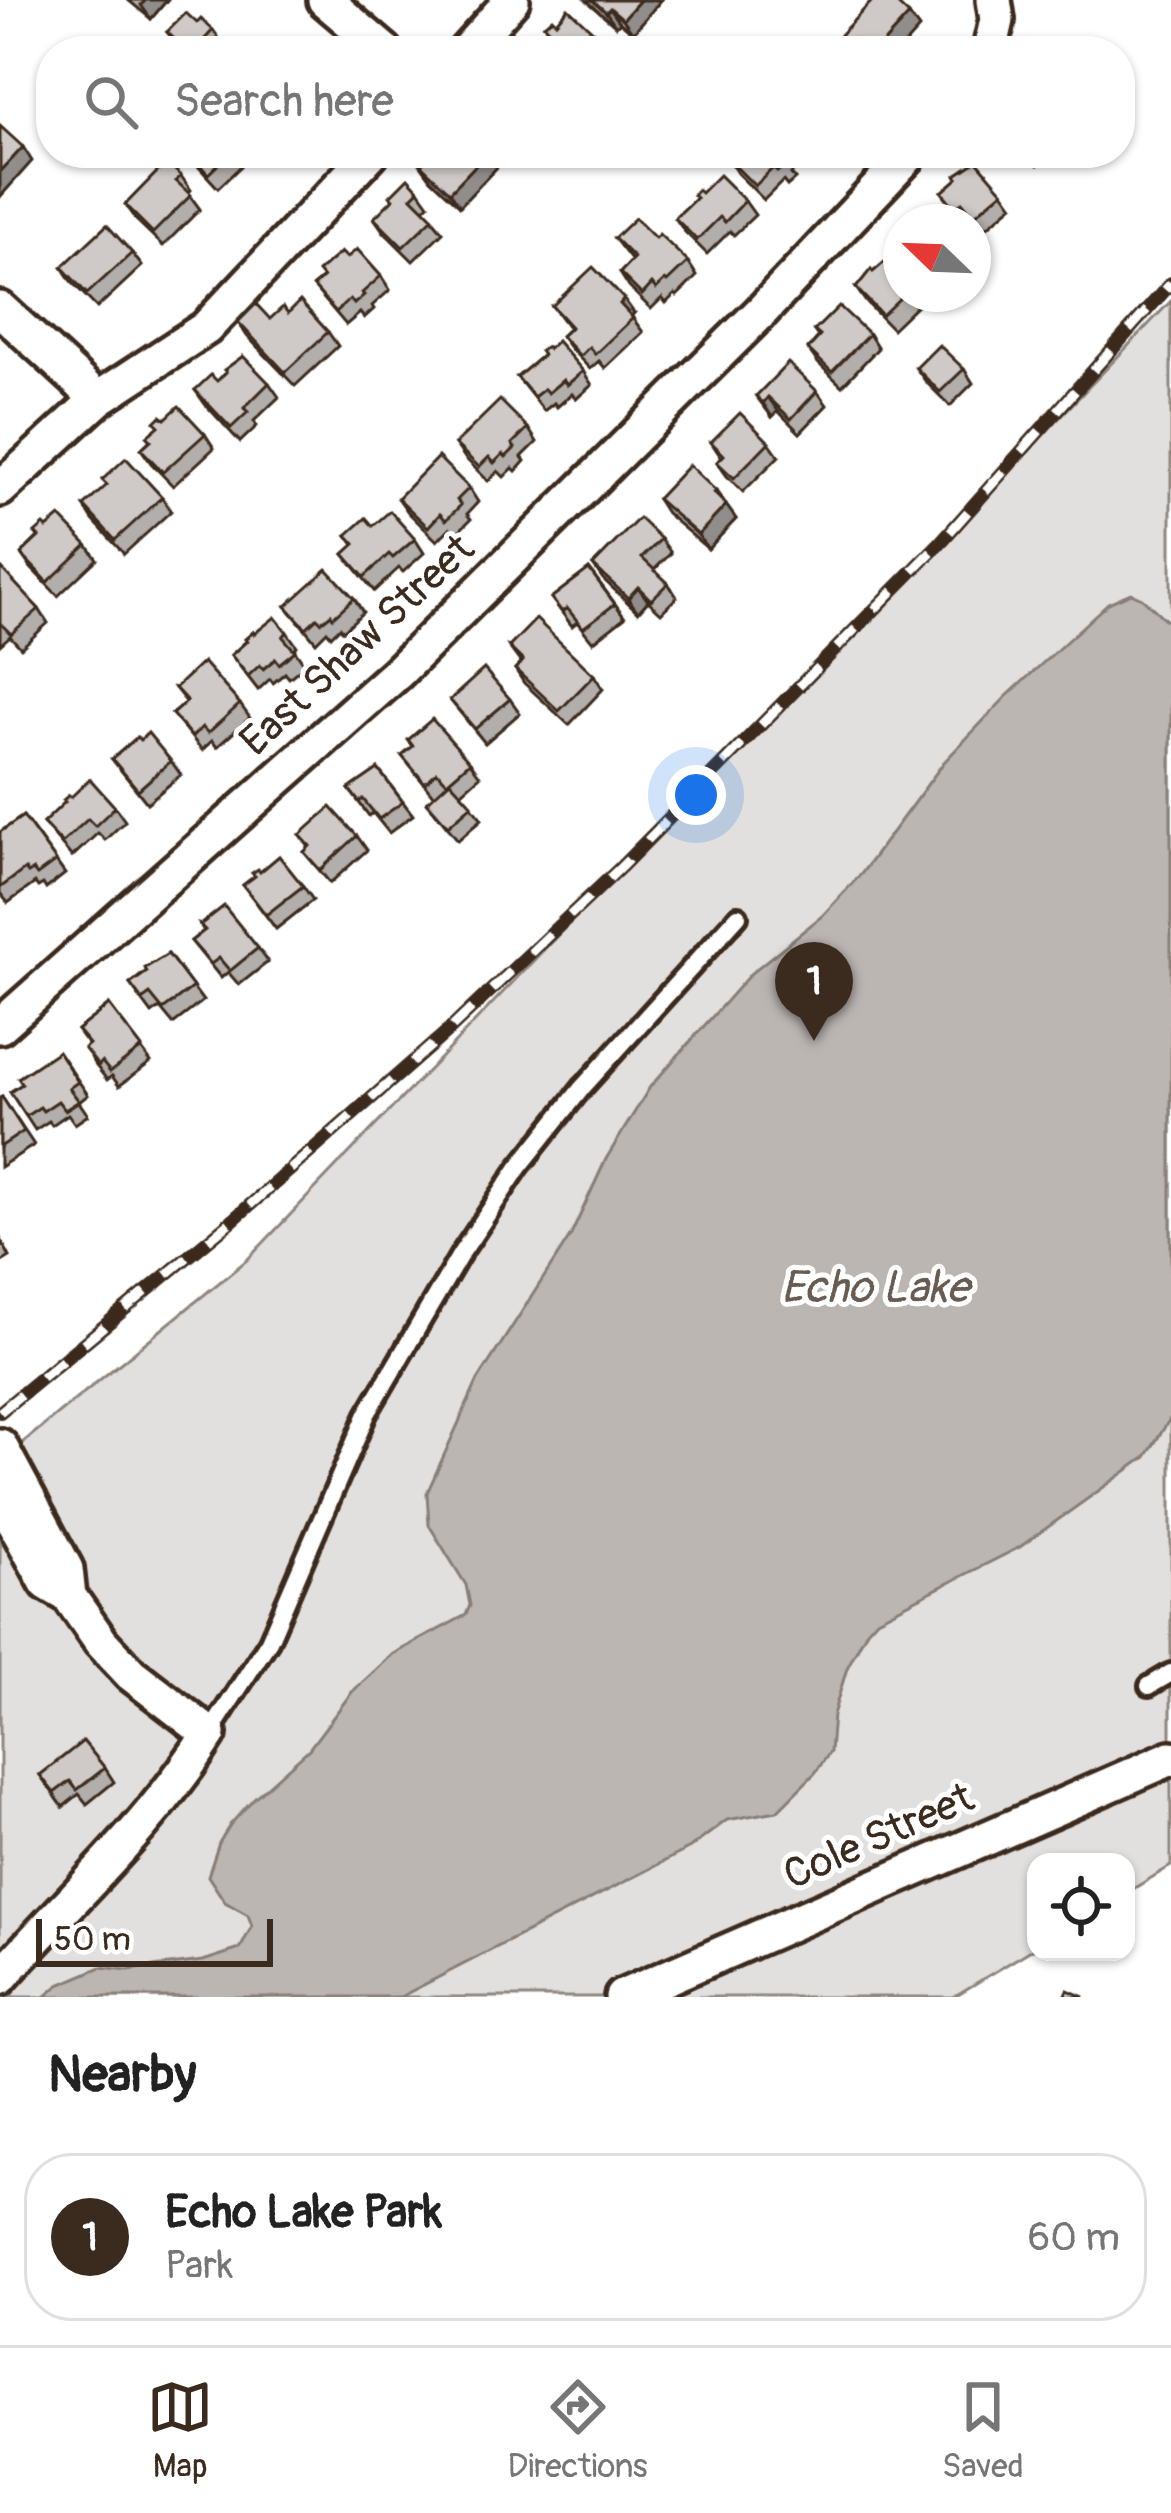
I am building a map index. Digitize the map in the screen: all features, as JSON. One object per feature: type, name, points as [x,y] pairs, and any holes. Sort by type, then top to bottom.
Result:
[{"type":"street","points":[[325,0],[367,36]]},
{"type":"street","points":[[480,36],[512,0]]},
{"type":"street","points":[[993,36],[994,0]]},
{"type":"street","points":[[0,489],[98,399],[206,328],[357,168]]},
{"type":"street","name":"East Shaw Street","points":[[4,1012],[397,673],[760,314],[897,168]]},
{"type":"street","points":[[0,309],[98,399]]},
{"type":"street","points":[[0,1446],[66,1569],[68,1596]]},
{"type":"street","points":[[0,1496],[47,1583],[68,1596],[131,1674],[209,1734],[184,1774],[133,1835],[0,1978]]},
{"type":"street","name":"Cole Street","points":[[622,1997],[1171,1758]]},
{"type":"lane","points":[[209,1734],[269,1641],[367,1414],[460,1255],[519,1167],[582,1088],[738,916]]},
{"type":"lane","points":[[1150,1686],[1171,1673]]},
{"type":"shaded area","points":[[1171,301],[1171,1866],[1135,1888],[1135,1853],[1027,1853],[1027,1952],[953,1997],[0,1997],[0,1461],[247,1260]]},
{"type":"water","name":"Echo Lake","points":[[1131,593],[1171,625],[1171,1417],[1146,1457],[1020,1547],[877,1619],[847,1668],[833,1715],[830,1752],[777,1811],[727,1820],[690,1848],[400,1997],[45,1997],[59,1985],[101,1967],[128,1970],[203,1961],[240,1949],[252,1926],[248,1915],[225,1902],[208,1876],[219,1843],[254,1798],[309,1749],[352,1692],[393,1654],[466,1615],[470,1605],[466,1585],[429,1525],[427,1493],[478,1380],[571,1235],[606,1159],[650,1087],[751,973],[822,916],[862,873],[944,762],[1006,697],[1108,603]]},
{"type":"building","points":[[592,0],[640,0],[623,19]]},
{"type":"building","points":[[873,0],[893,0],[909,15],[890,36],[840,35]]},
{"type":"building","points":[[568,8],[596,34],[543,36],[549,30],[544,25],[552,18],[556,22]]},
{"type":"building","points":[[186,13],[213,30],[208,36],[167,32]]},
{"type":"building","points":[[0,126],[23,147],[0,172]]},
{"type":"building","points":[[161,168],[173,168],[181,176],[176,181],[191,195],[153,233],[125,205]]},
{"type":"building","points":[[424,168],[473,168],[450,192]]},
{"type":"building","points":[[737,168],[773,168],[755,186]]},
{"type":"building","points":[[966,168],[983,168],[1003,191],[988,204],[952,204],[942,192]]},
{"type":"building","points":[[719,175],[745,201],[725,222],[720,217],[697,240],[675,218],[698,190],[701,193]]},
{"type":"building","points":[[408,178],[419,190],[412,197],[433,218],[403,247],[374,218]]},
{"type":"building","points":[[635,218],[688,262],[667,282],[656,289],[652,284],[642,295],[620,273],[634,258],[614,238]]},
{"type":"building","points":[[107,225],[132,253],[87,294],[62,267]]},
{"type":"building","points":[[357,249],[381,276],[354,304],[350,299],[336,312],[313,286],[323,278],[318,272],[341,252],[347,258]]},
{"type":"building","points":[[883,263],[882,315],[856,288],[871,269]]},
{"type":"building","points":[[593,267],[624,299],[620,304],[633,318],[595,354],[589,347],[580,356],[561,336],[571,327],[552,306]]},
{"type":"building","points":[[300,301],[328,332],[285,372],[238,322],[256,304],[270,319],[283,307],[288,313]]},
{"type":"building","points":[[839,306],[869,334],[832,372],[808,349],[820,336],[814,331]]},
{"type":"building","points":[[557,341],[583,371],[567,385],[563,380],[548,393],[544,389],[534,397],[517,377],[543,355],[540,351]]},
{"type":"building","points":[[939,345],[964,369],[940,392],[916,368]]},
{"type":"building","points":[[243,356],[269,383],[231,428],[195,390],[211,375],[217,381]]},
{"type":"building","points":[[788,363],[817,391],[791,419],[768,397],[763,403],[756,396]]},
{"type":"building","points":[[500,400],[528,428],[506,457],[503,454],[494,463],[489,457],[479,467],[455,444]]},
{"type":"building","points":[[179,406],[205,434],[163,472],[141,449],[159,426],[155,422]]},
{"type":"building","points":[[740,413],[769,442],[734,478],[717,462],[724,455],[711,442]]},
{"type":"building","points":[[438,457],[469,488],[446,520],[440,514],[428,527],[398,498]]},
{"type":"building","points":[[126,458],[162,497],[115,540],[84,506]]},
{"type":"building","points":[[689,465],[726,505],[698,535],[657,499]]},
{"type":"building","points":[[390,511],[415,539],[364,577],[344,554],[355,544],[347,535],[366,518],[373,526]]},
{"type":"building","points":[[60,517],[87,545],[48,582],[21,554],[39,537],[35,533]]},
{"type":"building","points":[[639,518],[661,539],[642,558],[668,583],[651,600],[638,587],[628,598],[593,565]]},
{"type":"building","points":[[2,569],[39,609],[11,634],[0,623]]},
{"type":"building","points":[[327,569],[354,598],[333,617],[321,622],[317,618],[306,628],[286,606]]},
{"type":"building","points":[[589,569],[615,604],[583,628],[567,608],[562,612],[551,598]]},
{"type":"building","points":[[275,617],[295,651],[279,664],[275,659],[263,669],[260,665],[248,676],[231,655]]},
{"type":"building","points":[[536,619],[594,675],[559,711],[515,669],[523,661],[509,647]]},
{"type":"building","points":[[203,662],[240,704],[208,733],[202,727],[192,737],[172,714],[187,701],[175,688]]},
{"type":"building","points":[[484,669],[510,699],[475,729],[450,700]]},
{"type":"building","points":[[432,719],[470,762],[447,782],[437,772],[425,783],[402,756],[413,746],[408,740]]},
{"type":"building","points":[[148,733],[171,761],[138,790],[112,759]]},
{"type":"building","points":[[378,769],[403,802],[379,819],[349,789]]},
{"type":"building","points":[[90,779],[115,807],[95,826],[88,819],[62,843],[43,823]]},
{"type":"building","points":[[450,781],[472,805],[448,826],[427,802]]},
{"type":"building","points":[[331,807],[357,836],[320,870],[304,852],[310,846],[300,835]]},
{"type":"building","points":[[23,816],[56,861],[37,875],[25,869],[0,888],[0,832]]},
{"type":"building","points":[[279,856],[303,886],[266,915],[243,885],[255,876],[252,873]]},
{"type":"building","points":[[224,906],[258,948],[230,971],[219,958],[211,964],[191,941],[205,930],[200,925]]},
{"type":"building","points":[[168,954],[193,987],[163,1010],[150,994],[142,1000],[130,984]]},
{"type":"building","points":[[109,1005],[142,1048],[110,1072],[102,1062],[98,1066],[77,1030]]},
{"type":"building","points":[[58,1051],[78,1082],[69,1088],[79,1101],[65,1110],[58,1101],[26,1116],[10,1092],[22,1084],[18,1078]]},
{"type":"building","points":[[0,1098],[24,1131],[0,1147]]},
{"type":"building","points":[[83,1741],[105,1768],[77,1790],[70,1781],[54,1793],[40,1775]]},
{"type":"railway","points":[[0,1412],[234,1219],[449,1030],[621,867],[940,543],[1171,283]]},
{"type":"place","name":"Echo Lake Park","points":[[814,1041]]}]
